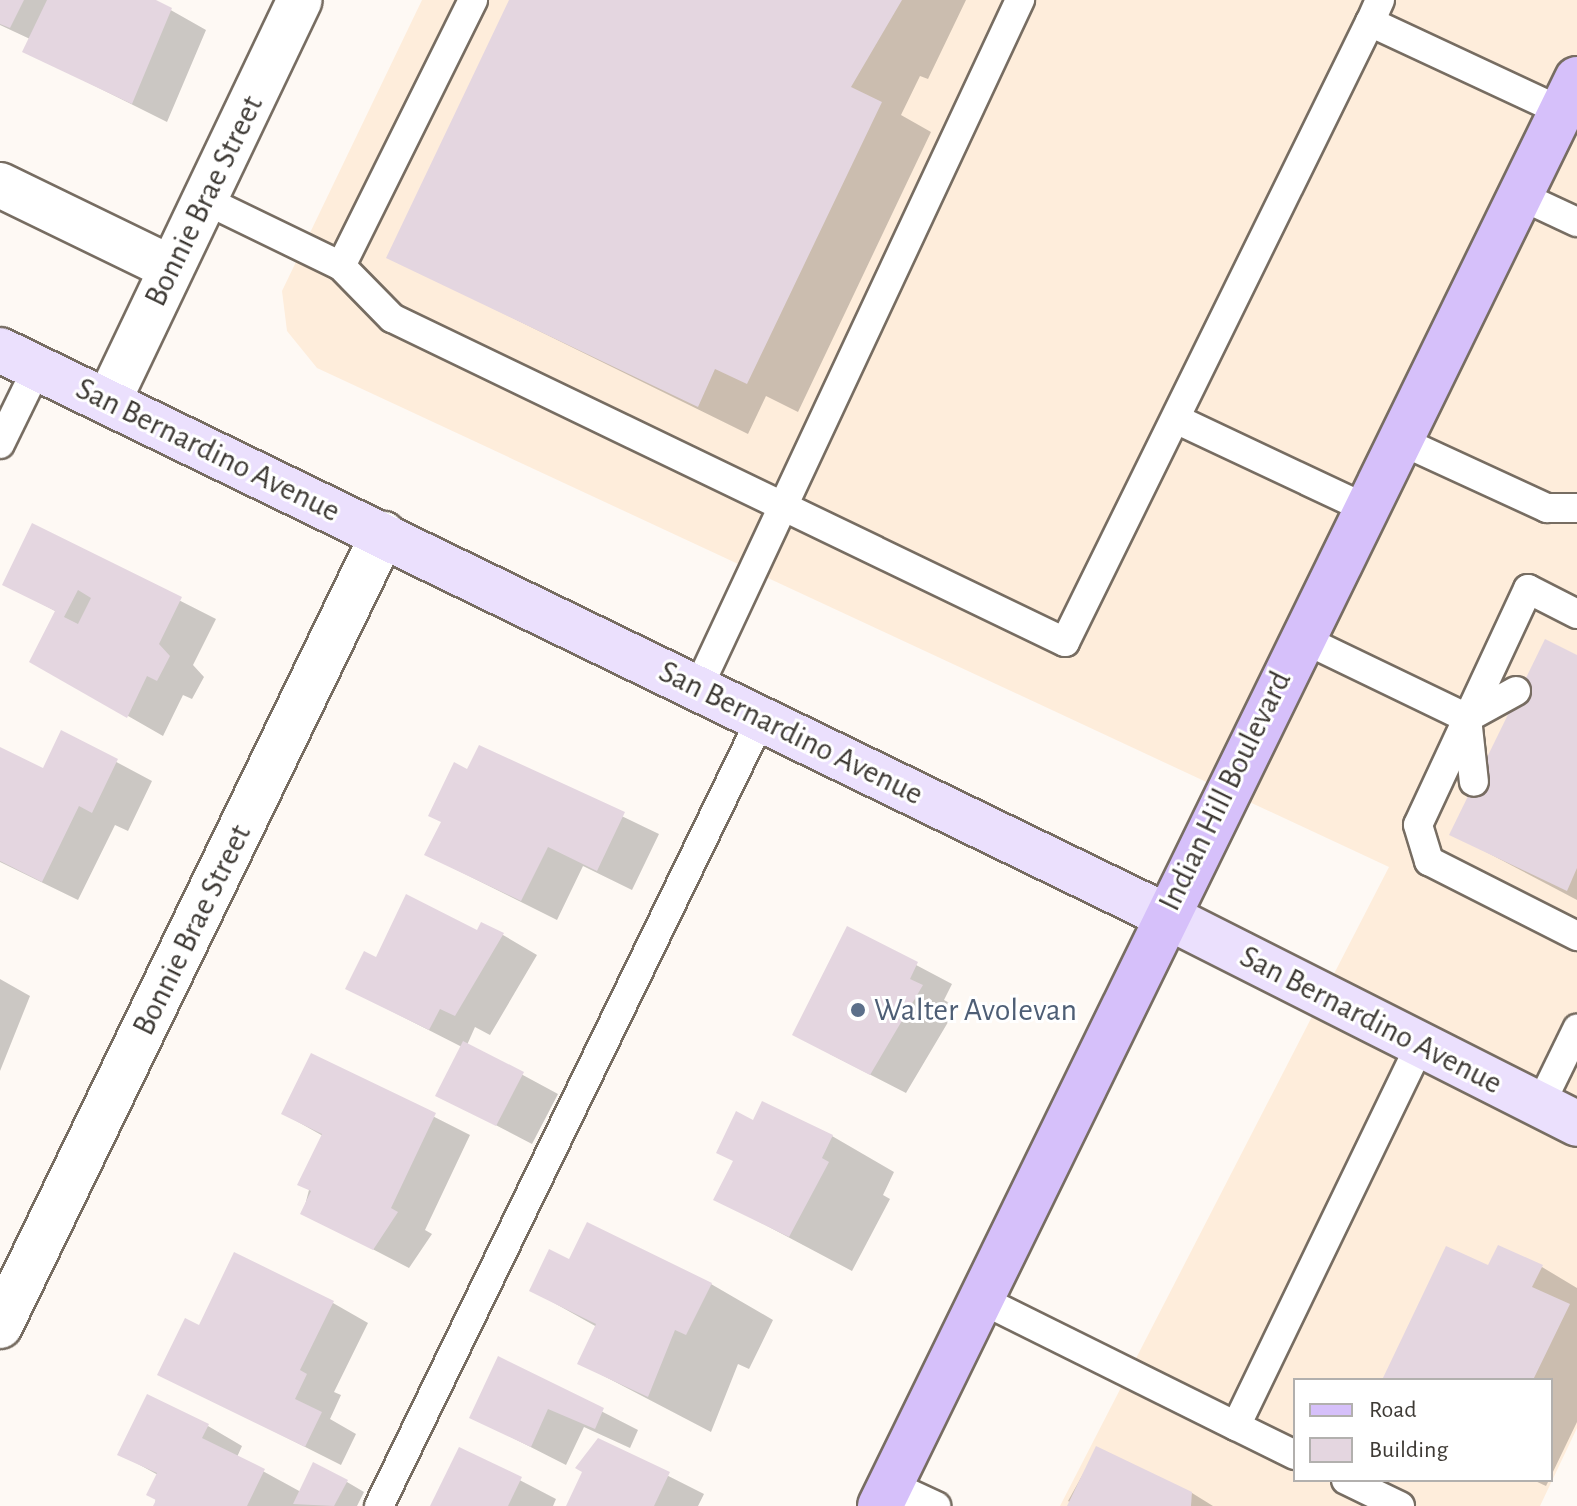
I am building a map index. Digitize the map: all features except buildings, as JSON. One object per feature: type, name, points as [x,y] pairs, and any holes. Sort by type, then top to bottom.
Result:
[{"type":"main road","name":"Indian Hill Boulevard","points":[[886,1495],[1164,915],[1569,95]]},
{"type":"main road","name":"San Bernardino Avenue","points":[[18,359],[1164,915],[1558,1115]]},
{"type":"street","name":"Bonnie Brae Street","points":[[108,402],[300,0]]},
{"type":"street","points":[[0,185],[171,268]]},
{"type":"street","name":"Bonnie Brae Street","points":[[0,1326],[383,534]]},
{"type":"lane","points":[[341,266],[473,0]]},
{"type":"lane","points":[[698,688],[1020,0]]},
{"type":"lane","points":[[205,200],[341,266],[392,318],[1065,642],[1178,420],[1375,11],[1569,95]]},
{"type":"lane","points":[[1519,195],[1577,222]]},
{"type":"lane","points":[[0,444],[18,359]]},
{"type":"lane","points":[[1178,420],[1365,508]]},
{"type":"lane","points":[[1399,440],[1547,508],[1577,508]]},
{"type":"lane","points":[[1577,614],[1528,589],[1418,825],[1429,861],[1577,936]]},
{"type":"lane","points":[[1301,638],[1467,718]]},
{"type":"lane","points":[[1467,718],[1516,691]]},
{"type":"lane","points":[[1467,718],[1474,782]]},
{"type":"lane","points":[[379,1506],[761,719]]},
{"type":"lane","points":[[1558,1115],[1577,1029]]},
{"type":"lane","points":[[1236,1426],[1420,1045]]},
{"type":"lane","points":[[980,1299],[1293,1454]]},
{"type":"lane","points":[[1350,1482],[1400,1506]]},
{"type":"lane","points":[[886,1495],[936,1506]]},
{"type":"shaded area","points":[[422,0],[1577,0],[1577,1428],[1553,1479],[1553,1378],[1293,1378],[1293,1482],[1551,1482],[1540,1506],[1060,1506],[1389,867],[317,368],[287,331],[282,291]]},
{"type":"place","name":"Walter Avolevan","points":[[858,1010]]}]
